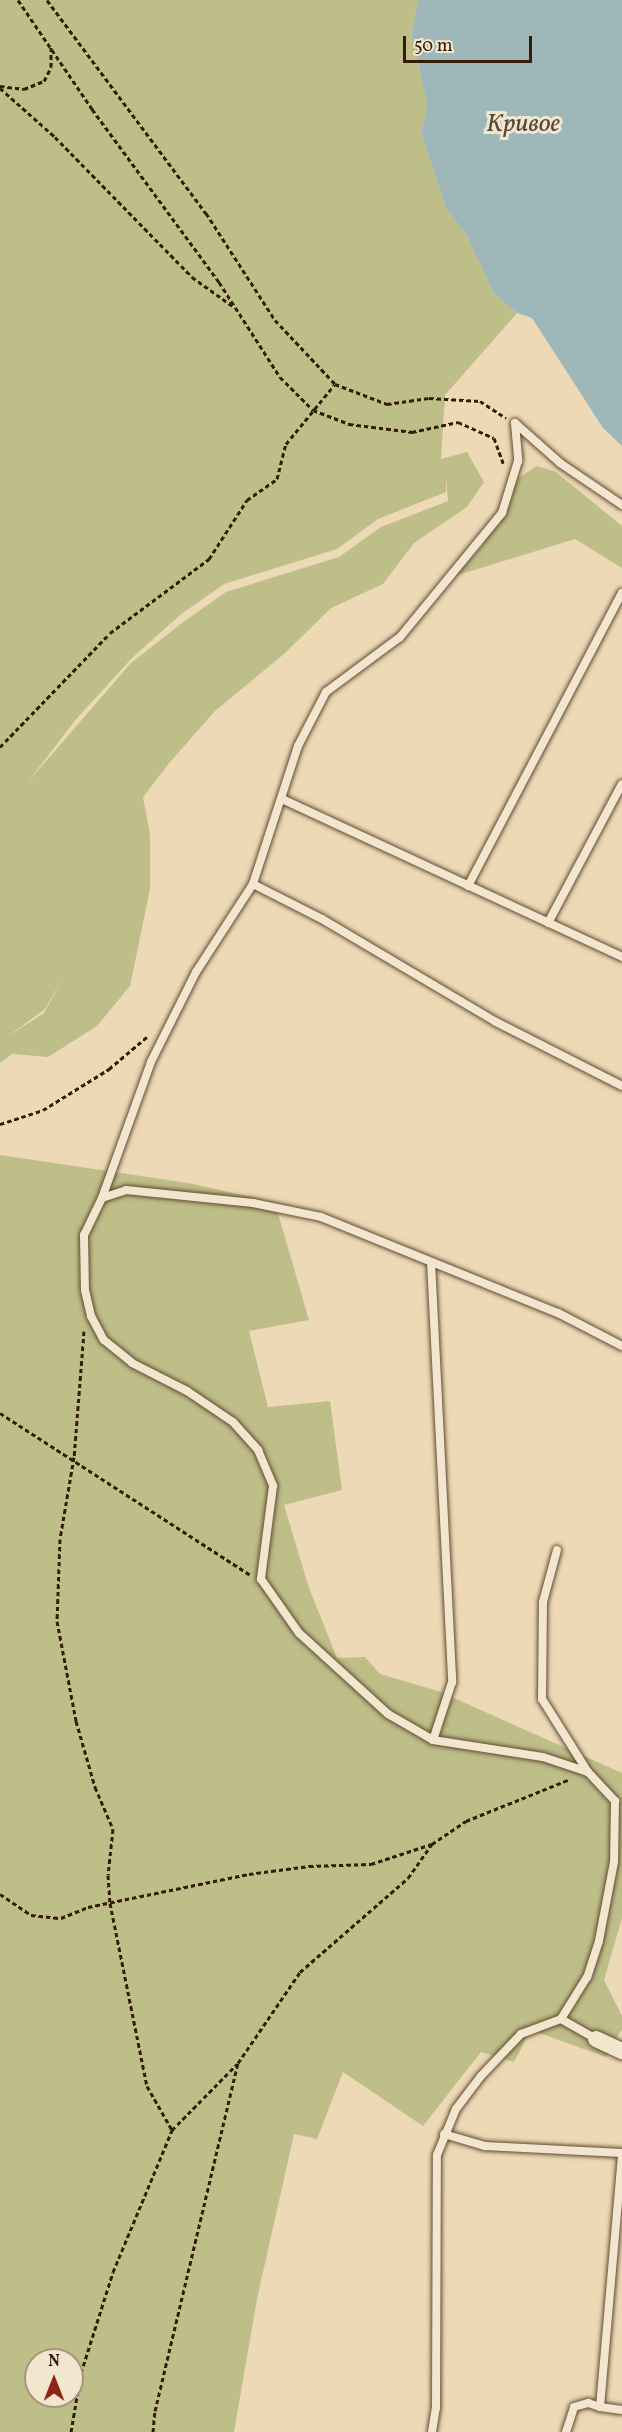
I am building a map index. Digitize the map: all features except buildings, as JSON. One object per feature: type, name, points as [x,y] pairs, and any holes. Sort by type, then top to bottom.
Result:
[{"type":"street","points":[[596,2039],[622,2051]]},
{"type":"lane","points":[[515,423],[518,461],[502,513],[400,637],[326,692],[298,746],[252,884],[196,972],[151,1062],[102,1198],[84,1235],[86,1290],[91,1316],[104,1340],[132,1363],[187,1390],[233,1422],[258,1450],[273,1486],[261,1579],[299,1633],[388,1714],[433,1740],[543,1757],[588,1773]]},
{"type":"lane","points":[[515,423],[560,463],[622,505]]},
{"type":"lane","points":[[468,886],[622,593]]},
{"type":"lane","points":[[548,923],[622,784]]},
{"type":"lane","points":[[282,799],[622,957]]},
{"type":"lane","points":[[252,884],[322,919],[496,1022],[622,1086]]},
{"type":"lane","points":[[102,1198],[126,1190],[253,1203],[321,1217],[558,1313],[622,1346]]},
{"type":"lane","points":[[431,1262],[452,1682],[433,1740]]},
{"type":"lane","points":[[432,2432],[436,2408],[434,2172],[444,2134],[456,2109],[480,2076],[521,2034],[561,2019],[587,1977],[599,1941],[614,1862],[615,1801],[588,1773],[542,1699],[543,1602],[558,1550]]},
{"type":"lane","points":[[561,2019],[596,2039]]},
{"type":"lane","points":[[444,2134],[485,2146],[622,2154],[600,2407]]},
{"type":"lane","points":[[566,2432],[574,2407],[588,2403],[622,2410]]},
{"type":"path","points":[[18,0],[51,44],[92,109],[235,308],[280,377],[314,410],[349,424],[412,432],[458,422],[494,438],[511,483]]},
{"type":"path","points":[[47,0],[206,213],[275,320],[335,384],[387,404],[429,398],[480,401],[515,423]]},
{"type":"path","points":[[0,87],[24,89],[44,81],[51,67],[51,44]]},
{"type":"path","points":[[0,87],[55,137],[192,277],[235,308]]},
{"type":"path","points":[[0,747],[110,633],[209,559],[247,500],[277,479],[286,444],[335,384]]},
{"type":"path","points":[[0,1124],[43,1110],[109,1069],[150,1034]]},
{"type":"path","points":[[84,1324],[73,1462],[60,1539],[57,1621],[76,1721],[95,1786],[113,1829],[108,1875],[110,1903],[147,2086],[172,2130]]},
{"type":"path","points":[[0,1413],[163,1522],[261,1579]]},
{"type":"path","points":[[0,1894],[31,1915],[61,1918],[110,1903],[249,1874],[309,1866],[371,1864],[432,1844],[496,1808],[588,1773]]},
{"type":"path","points":[[71,2432],[81,2373],[113,2272],[172,2130],[238,2063],[300,1972],[408,1878],[432,1844]]},
{"type":"path","points":[[153,2432],[155,2411],[238,2063]]},
{"type":"green space","points":[[0,0],[418,0],[412,34],[427,106],[421,133],[445,206],[468,238],[494,294],[517,313],[445,395],[441,459],[467,452],[484,482],[467,507],[414,543],[383,584],[331,608],[284,654],[215,711],[170,762],[143,797],[150,834],[150,889],[130,986],[97,1026],[48,1057],[12,1054],[0,1063]],"holes":[[[446,477],[448,501],[381,527],[339,557],[226,592],[182,623],[131,663],[27,783],[77,718],[132,658],[180,615],[224,584],[337,549],[378,519],[446,492]],[[66,972],[44,1013],[7,1037],[45,1009]]]},
{"type":"green space","points":[[537,466],[556,472],[622,526],[622,568],[575,539],[455,576],[481,548],[518,478]]},
{"type":"green space","points":[[0,1155],[188,1183],[278,1203],[277,1210],[309,1320],[249,1331],[268,1407],[330,1401],[342,1490],[284,1505],[309,1588],[337,1658],[365,1657],[380,1674],[438,1691],[622,1773],[622,1918],[604,1980],[622,2016],[622,2029],[606,2057],[531,2030],[514,2062],[481,2052],[423,2126],[343,2072],[317,2139],[294,2134],[257,2299],[234,2432],[0,2432]]},
{"type":"water","name":"Кривое","points":[[418,0],[622,0],[622,446],[603,428],[532,318],[517,313],[494,294],[468,238],[445,206],[421,133],[427,106],[412,34]]}]
